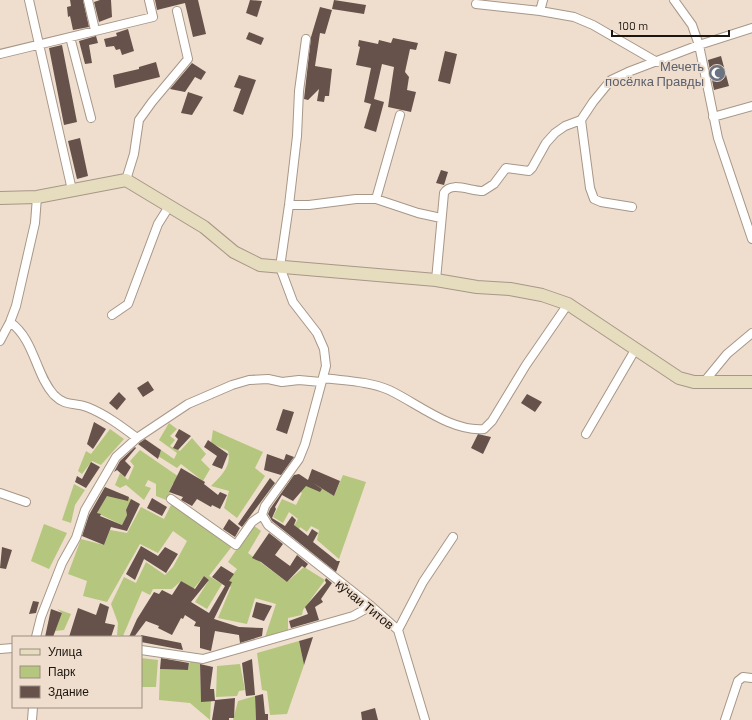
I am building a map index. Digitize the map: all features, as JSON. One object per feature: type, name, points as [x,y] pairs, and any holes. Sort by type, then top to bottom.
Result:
[{"type":"street","points":[[29,0],[72,190]]},
{"type":"street","points":[[88,0],[95,30]]},
{"type":"street","points":[[0,54],[153,17],[149,0]]},
{"type":"street","points":[[540,11],[543,0]]},
{"type":"street","points":[[674,0],[692,25],[699,45],[718,138],[752,239]]},
{"type":"street","points":[[476,4],[540,11],[574,17],[593,25],[657,62]]},
{"type":"street","points":[[126,180],[134,154],[140,120],[152,102],[188,59],[177,11]]},
{"type":"street","points":[[436,280],[441,218],[444,193],[447,188],[452,186],[482,192],[494,184],[506,168],[529,171],[546,143],[555,133],[565,126],[581,120],[611,80],[699,45],[752,28]]},
{"type":"street","points":[[70,37],[91,118]]},
{"type":"street","points":[[171,499],[236,545],[252,522],[262,515],[266,506],[299,459],[305,444],[326,366],[324,349],[317,333],[293,302],[280,267],[297,136],[299,91],[306,39]]},
{"type":"street","points":[[713,117],[752,106]]},
{"type":"street","points":[[376,199],[400,115]]},
{"type":"street","points":[[581,120],[590,188],[594,199],[601,202],[632,207]]},
{"type":"street","points":[[0,198],[37,197],[126,180],[170,205],[204,227],[246,260],[260,265],[436,280],[477,287],[529,292],[568,304],[679,378],[704,382],[752,382]]},
{"type":"street","points":[[0,341],[16,306],[35,223],[37,197]]},
{"type":"street","points":[[289,205],[309,205],[356,199],[376,199],[418,213],[441,218]]},
{"type":"street","points":[[112,315],[128,304],[158,224],[170,205]]},
{"type":"street","points":[[36,636],[41,617],[62,563],[76,538],[86,510],[116,457],[137,438],[188,404],[232,385],[249,380],[268,379],[282,382],[322,380],[363,383],[388,390],[454,424],[478,430],[484,429],[492,421],[526,364],[568,304]]},
{"type":"street","points":[[10,322],[24,337],[33,353],[46,384],[62,402],[87,407],[115,422],[137,438]]},
{"type":"street","points":[[704,382],[727,354],[752,333]]},
{"type":"street","points":[[586,434],[635,350]]},
{"type":"street","points":[[0,493],[26,502]]},
{"type":"street","name":"кӯчаи Титов","points":[[262,515],[268,525],[371,606],[398,630],[425,720]]},
{"type":"street","points":[[398,630],[424,582],[452,537]]},
{"type":"street","points":[[142,650],[203,659],[346,618],[371,606]]},
{"type":"street","points":[[0,649],[12,648]]},
{"type":"street","points":[[725,720],[738,681],[742,677],[752,678]]},
{"type":"street","points":[[32,720],[33,708]]},
{"type":"green space","points":[[169,423],[177,429],[170,436],[175,440],[170,446],[180,451],[192,438],[206,454],[201,460],[210,469],[203,481],[181,464],[177,468],[158,456],[161,450],[174,459],[177,453],[159,440]]},
{"type":"green space","points":[[110,429],[124,439],[101,465],[92,461],[82,474],[78,471],[86,451],[91,454]]},
{"type":"green space","points":[[213,430],[263,452],[255,468],[265,476],[237,518],[224,508],[229,491],[211,486],[225,470],[229,456],[228,451],[211,443]]},
{"type":"green space","points":[[140,450],[198,490],[179,488],[173,483],[169,492],[173,496],[166,500],[156,496],[156,484],[148,480],[145,486],[151,488],[144,500],[126,485],[120,488],[115,485],[120,473],[128,480],[134,466],[130,461]]},
{"type":"green space","points":[[343,475],[366,482],[339,559],[317,540],[319,530],[311,526],[307,532],[300,527],[298,532],[293,528],[298,519],[289,512],[283,523],[273,517],[282,499],[296,505],[302,493],[297,488],[313,483],[334,496]]},
{"type":"green space","points":[[74,484],[85,490],[75,505],[71,523],[62,520]]},
{"type":"green space","points":[[122,494],[131,499],[126,510],[127,515],[122,525],[97,513],[107,496]]},
{"type":"green space","points":[[172,503],[233,545],[209,576],[222,584],[207,609],[195,602],[209,580],[204,576],[186,598],[187,585],[181,581],[172,589],[153,589],[150,595],[142,591],[123,636],[117,635],[118,623],[111,604],[124,577],[136,583],[146,562],[165,575],[173,567],[187,541],[173,531],[158,553],[140,544],[107,602],[83,596],[87,581],[68,574],[81,539],[104,545],[110,530],[127,533],[141,507],[164,519]]},
{"type":"green space","points":[[44,524],[67,533],[49,569],[31,561]]},
{"type":"green space","points":[[253,525],[261,531],[248,553],[287,582],[304,567],[325,580],[303,610],[302,615],[288,618],[288,632],[265,637],[276,604],[255,598],[247,624],[218,618],[231,587],[226,584],[237,569],[228,562]]},
{"type":"green space","points":[[57,609],[71,614],[64,630],[55,631],[62,613]]},
{"type":"green space","points":[[299,641],[304,665],[287,714],[270,715],[267,691],[262,690],[257,653]]},
{"type":"green space","points":[[142,658],[158,660],[156,687],[142,687]]},
{"type":"green space","points":[[190,661],[200,663],[201,701],[211,701],[210,720],[190,703],[159,700],[160,669],[188,670]]},
{"type":"green space","points":[[240,664],[245,690],[239,691],[237,696],[216,697],[217,666]]},
{"type":"green space","points":[[255,696],[256,720],[233,720],[238,701]]},
{"type":"building","points":[[70,0],[83,0],[89,27],[73,30],[70,16],[68,17],[67,7],[71,6]]},
{"type":"building","points":[[100,0],[111,0],[112,17],[99,22],[94,2]]},
{"type":"building","points":[[155,0],[198,0],[206,34],[193,37],[185,3],[157,10]]},
{"type":"building","points":[[250,0],[262,1],[257,17],[246,13]]},
{"type":"building","points":[[334,0],[366,5],[364,14],[332,9]]},
{"type":"building","points":[[320,7],[332,10],[325,34],[320,33],[315,66],[332,69],[329,96],[325,96],[324,102],[317,101],[319,89],[308,100],[304,99],[311,37]]},
{"type":"building","points":[[128,29],[134,51],[122,55],[120,49],[116,50],[114,46],[106,47],[104,39],[117,36],[116,33]]},
{"type":"building","points":[[249,32],[264,38],[261,45],[246,39]]},
{"type":"building","points":[[96,36],[98,43],[89,45],[92,63],[85,64],[79,41]]},
{"type":"building","points":[[393,38],[418,43],[416,50],[410,49],[405,72],[409,77],[407,90],[416,92],[411,112],[388,107],[394,67],[382,64],[374,99],[384,102],[376,132],[364,128],[371,104],[364,102],[371,68],[356,65],[360,47],[358,46],[359,40],[378,44],[379,40],[391,43]]},
{"type":"building","points":[[62,45],[77,122],[64,125],[49,48]]},
{"type":"building","points":[[445,51],[457,54],[450,84],[438,81]]},
{"type":"building","name":"Мечеть посёлка Правды","points":[[721,56],[729,86],[714,90],[708,60]]},
{"type":"building","points":[[156,62],[160,77],[115,88],[113,75],[139,69],[139,67]]},
{"type":"building","points":[[192,63],[206,72],[201,80],[195,77],[185,92],[170,89]]},
{"type":"building","points":[[239,75],[256,80],[243,115],[233,111],[241,89],[234,87]]},
{"type":"building","points":[[188,92],[203,97],[192,115],[181,113]]},
{"type":"building","points":[[80,138],[88,176],[77,179],[68,141]]},
{"type":"building","points":[[441,170],[448,172],[444,185],[436,183]]},
{"type":"building","points":[[148,381],[154,390],[143,397],[137,388]]},
{"type":"building","points":[[119,392],[126,399],[117,410],[109,403]]},
{"type":"building","points":[[527,394],[542,402],[535,412],[521,403]]},
{"type":"building","points":[[283,409],[294,412],[287,434],[276,430]]},
{"type":"building","points":[[94,422],[106,429],[93,449],[87,444]]},
{"type":"building","points":[[179,429],[191,436],[178,450],[173,448],[178,439],[175,436]]},
{"type":"building","points":[[478,434],[491,437],[483,454],[471,448]]},
{"type":"building","points":[[145,439],[161,450],[158,459],[138,444]]},
{"type":"building","points":[[208,440],[228,454],[222,469],[212,465],[217,456],[204,447]]},
{"type":"building","points":[[135,447],[136,448],[125,461],[131,467],[125,477],[117,470],[114,472],[120,461]]},
{"type":"building","points":[[267,454],[284,460],[286,454],[294,457],[281,475],[264,470]]},
{"type":"building","points":[[91,462],[100,467],[86,488],[75,482],[77,476],[82,479]]},
{"type":"building","points":[[181,468],[205,482],[204,484],[218,495],[220,492],[227,495],[220,509],[212,505],[211,507],[197,499],[192,506],[181,500],[183,497],[169,492]]},
{"type":"building","points":[[312,469],[340,481],[334,496],[313,483],[322,489],[320,492],[306,486],[293,501],[282,495],[275,507],[276,509],[272,518],[285,526],[292,516],[296,520],[294,525],[308,536],[312,529],[318,533],[313,542],[337,561],[340,561],[336,572],[272,521],[268,514],[294,475],[299,474],[308,480]]},
{"type":"building","points":[[270,478],[275,483],[242,527],[238,524]]},
{"type":"building","points":[[105,487],[129,497],[128,501],[107,496],[97,513],[101,514],[100,516],[122,525],[127,515],[126,510],[131,499],[140,504],[127,531],[111,527],[104,545],[82,536],[89,515]]},
{"type":"building","points":[[152,498],[167,507],[162,516],[147,508]]},
{"type":"building","points":[[229,519],[240,528],[235,537],[223,529]]},
{"type":"building","points":[[269,533],[283,544],[275,555],[290,566],[297,555],[308,564],[305,568],[302,566],[287,582],[261,562],[252,558]]},
{"type":"building","points":[[141,546],[158,556],[165,547],[178,554],[166,573],[144,559],[135,580],[126,574]]},
{"type":"building","points":[[2,547],[12,550],[6,569],[0,568]]},
{"type":"building","points":[[221,566],[234,574],[229,581],[232,582],[214,619],[239,627],[263,628],[262,636],[240,643],[239,635],[215,631],[211,651],[200,648],[200,627],[194,626],[196,622],[185,615],[183,619],[181,618],[172,635],[158,628],[159,626],[146,621],[135,636],[129,636],[137,619],[154,592],[159,594],[162,590],[172,595],[181,581],[195,589],[204,576],[209,580],[191,602],[209,613],[225,586],[212,577]]},
{"type":"building","points":[[326,578],[332,583],[321,599],[323,602],[315,607],[319,620],[291,628],[289,621],[308,614],[305,607],[326,583]]},
{"type":"building","points":[[33,601],[39,602],[36,613],[29,614]]},
{"type":"building","points":[[256,602],[272,606],[264,621],[252,617]]},
{"type":"building","points":[[100,603],[109,607],[105,623],[115,625],[111,636],[69,636],[78,608],[96,615]]},
{"type":"building","points":[[51,609],[62,613],[53,636],[45,636]]},
{"type":"building","points":[[141,636],[181,643],[183,650],[142,642]]},
{"type":"building","points":[[313,637],[304,665],[299,641]]},
{"type":"building","points":[[161,658],[189,663],[188,670],[160,669]]},
{"type":"building","points":[[252,659],[255,695],[246,696],[242,663]]},
{"type":"building","points":[[200,664],[213,667],[210,689],[214,689],[215,700],[235,698],[234,718],[229,718],[229,720],[212,720],[215,701],[201,702]]},
{"type":"building","points":[[263,694],[265,714],[268,714],[268,720],[256,720],[255,696]]},
{"type":"building","points":[[375,708],[378,720],[362,720],[361,712]]},
{"type":"place","name":"Мечеть посёлка Правды","points":[[717,73]]}]
